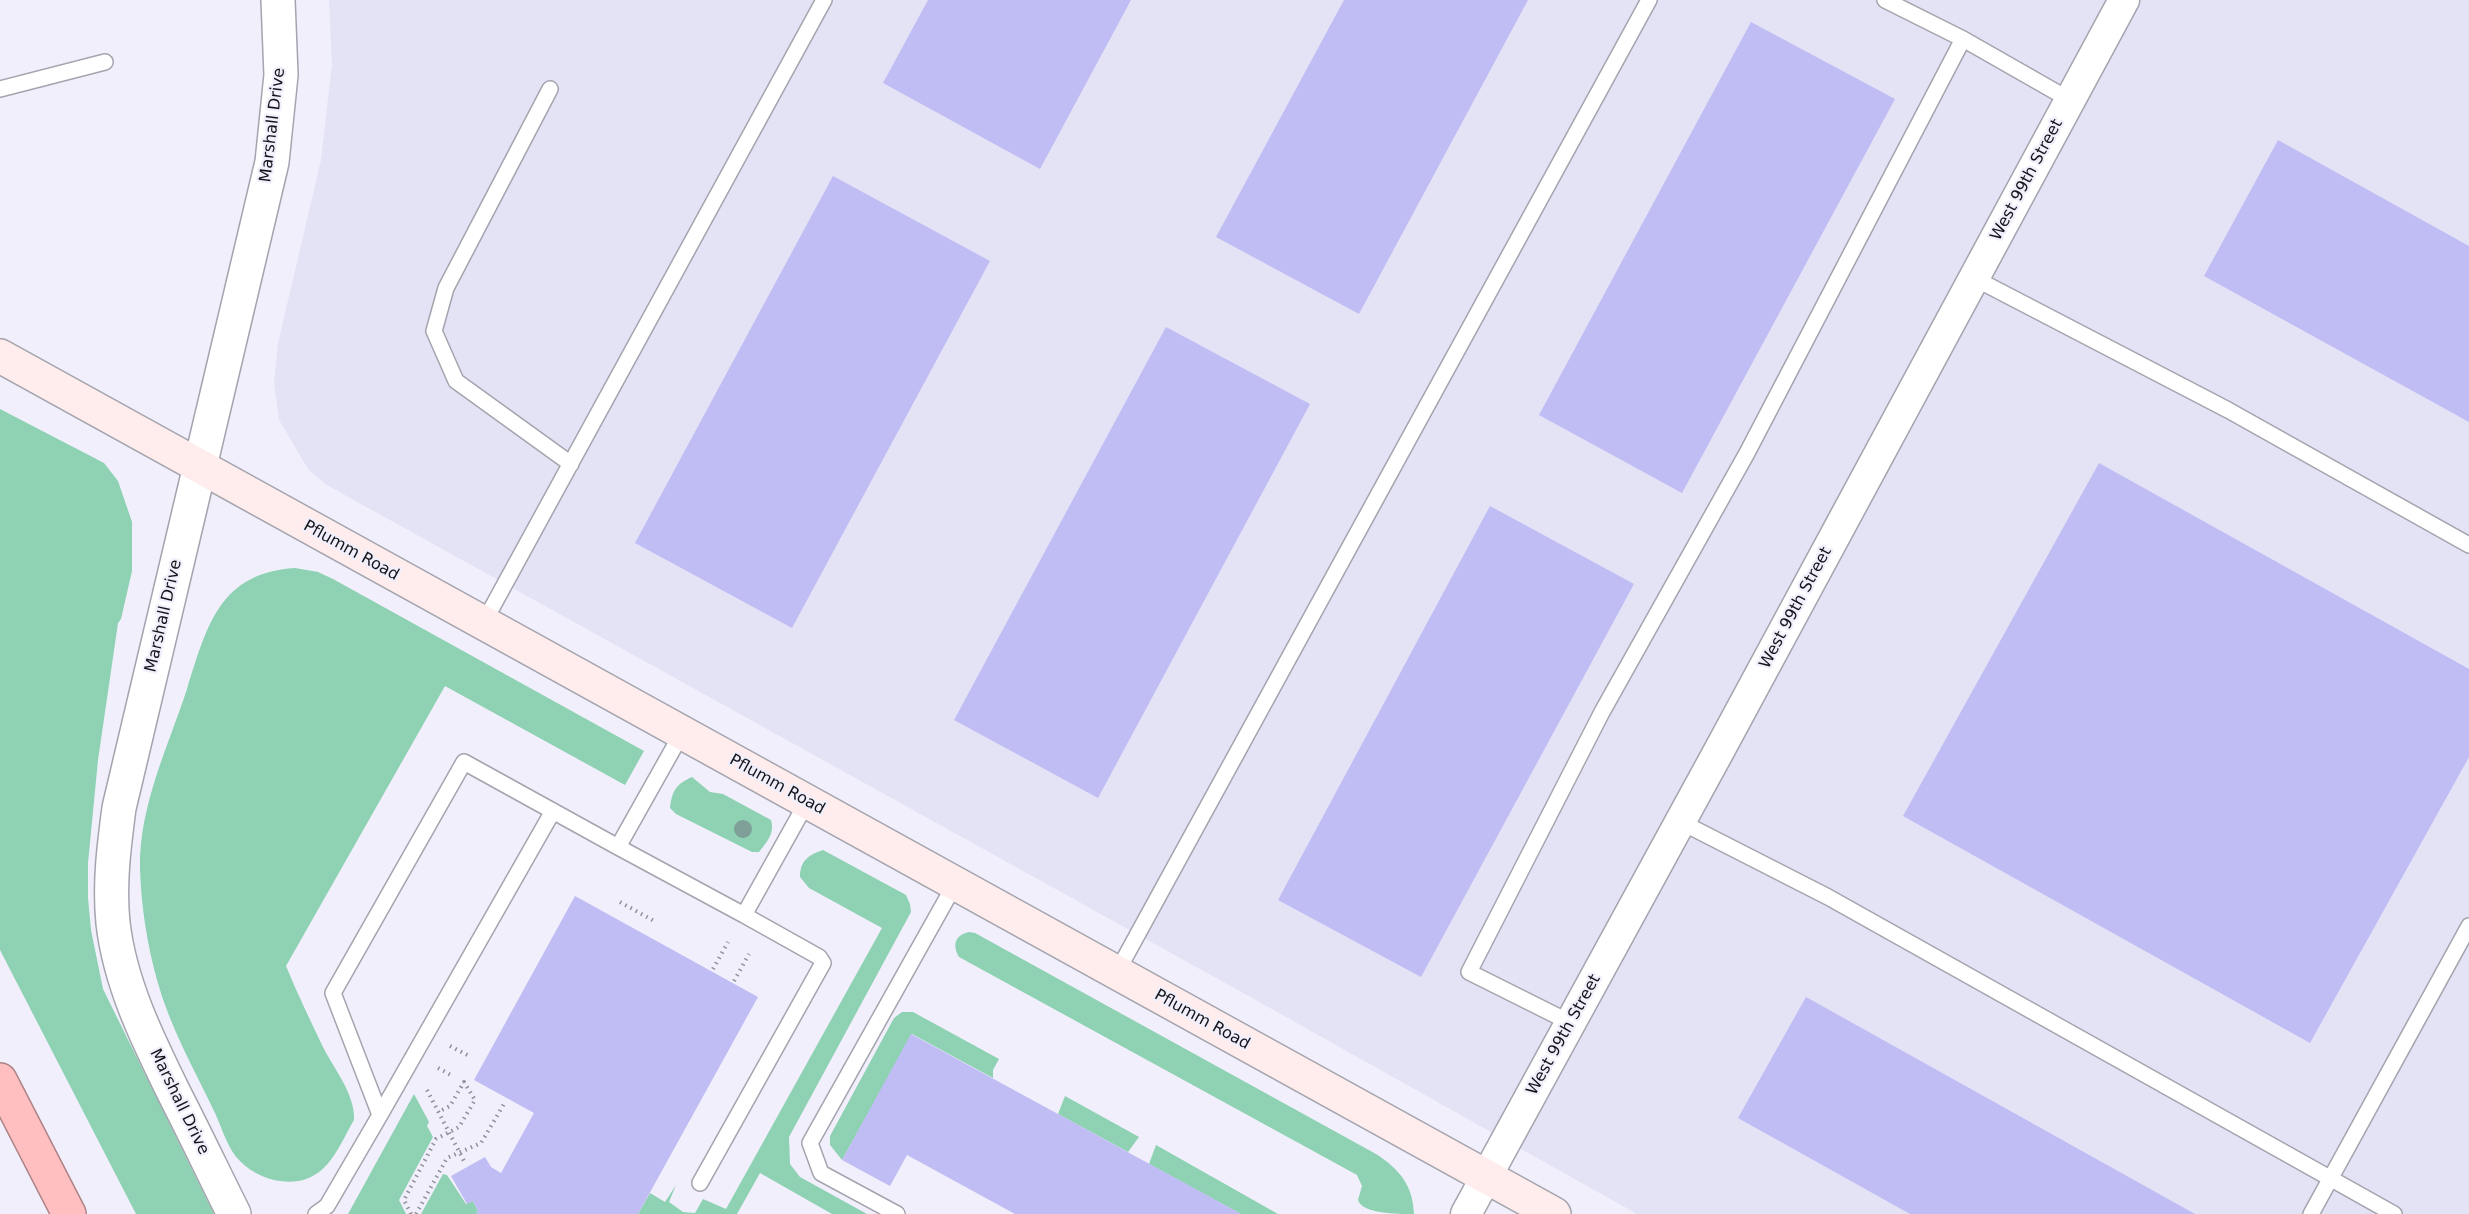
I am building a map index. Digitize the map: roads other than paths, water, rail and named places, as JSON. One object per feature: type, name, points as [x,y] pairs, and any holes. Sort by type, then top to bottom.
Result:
[{"type":"highway","points":[[0,1080],[69,1214]]},
{"type":"main road","name":"Pflumm Road","points":[[0,356],[1554,1214]]},
{"type":"street","name":"Marshall Drive","points":[[234,1214],[146,1036],[128,990],[113,922],[112,860],[119,808],[272,162],[281,75],[278,0]]},
{"type":"street","name":"West 99th Street","points":[[1466,1214],[1681,822],[2124,0]]},
{"type":"lane","points":[[483,624],[824,0]]},
{"type":"lane","points":[[1117,972],[1649,0]]},
{"type":"lane","points":[[1885,0],[1963,39],[2070,100]]},
{"type":"lane","points":[[1570,1023],[1469,972],[1602,712],[1747,453],[1963,39]]},
{"type":"lane","points":[[0,89],[105,62]]},
{"type":"lane","points":[[550,88],[446,288],[434,331],[456,381],[571,464]]},
{"type":"lane","points":[[1974,278],[2228,410],[2469,545]]},
{"type":"lane","points":[[618,847],[682,733]]},
{"type":"lane","points":[[380,1115],[333,993],[464,762],[744,915],[819,957],[823,963],[700,1183]]},
{"type":"lane","points":[[744,915],[807,802]]},
{"type":"lane","points":[[316,1214],[327,1206],[553,811]]},
{"type":"lane","points":[[1681,822],[1828,897],[2394,1214]]},
{"type":"lane","points":[[897,1214],[821,1173],[810,1143],[955,884]]},
{"type":"lane","points":[[2311,1214],[2469,926]]}]
